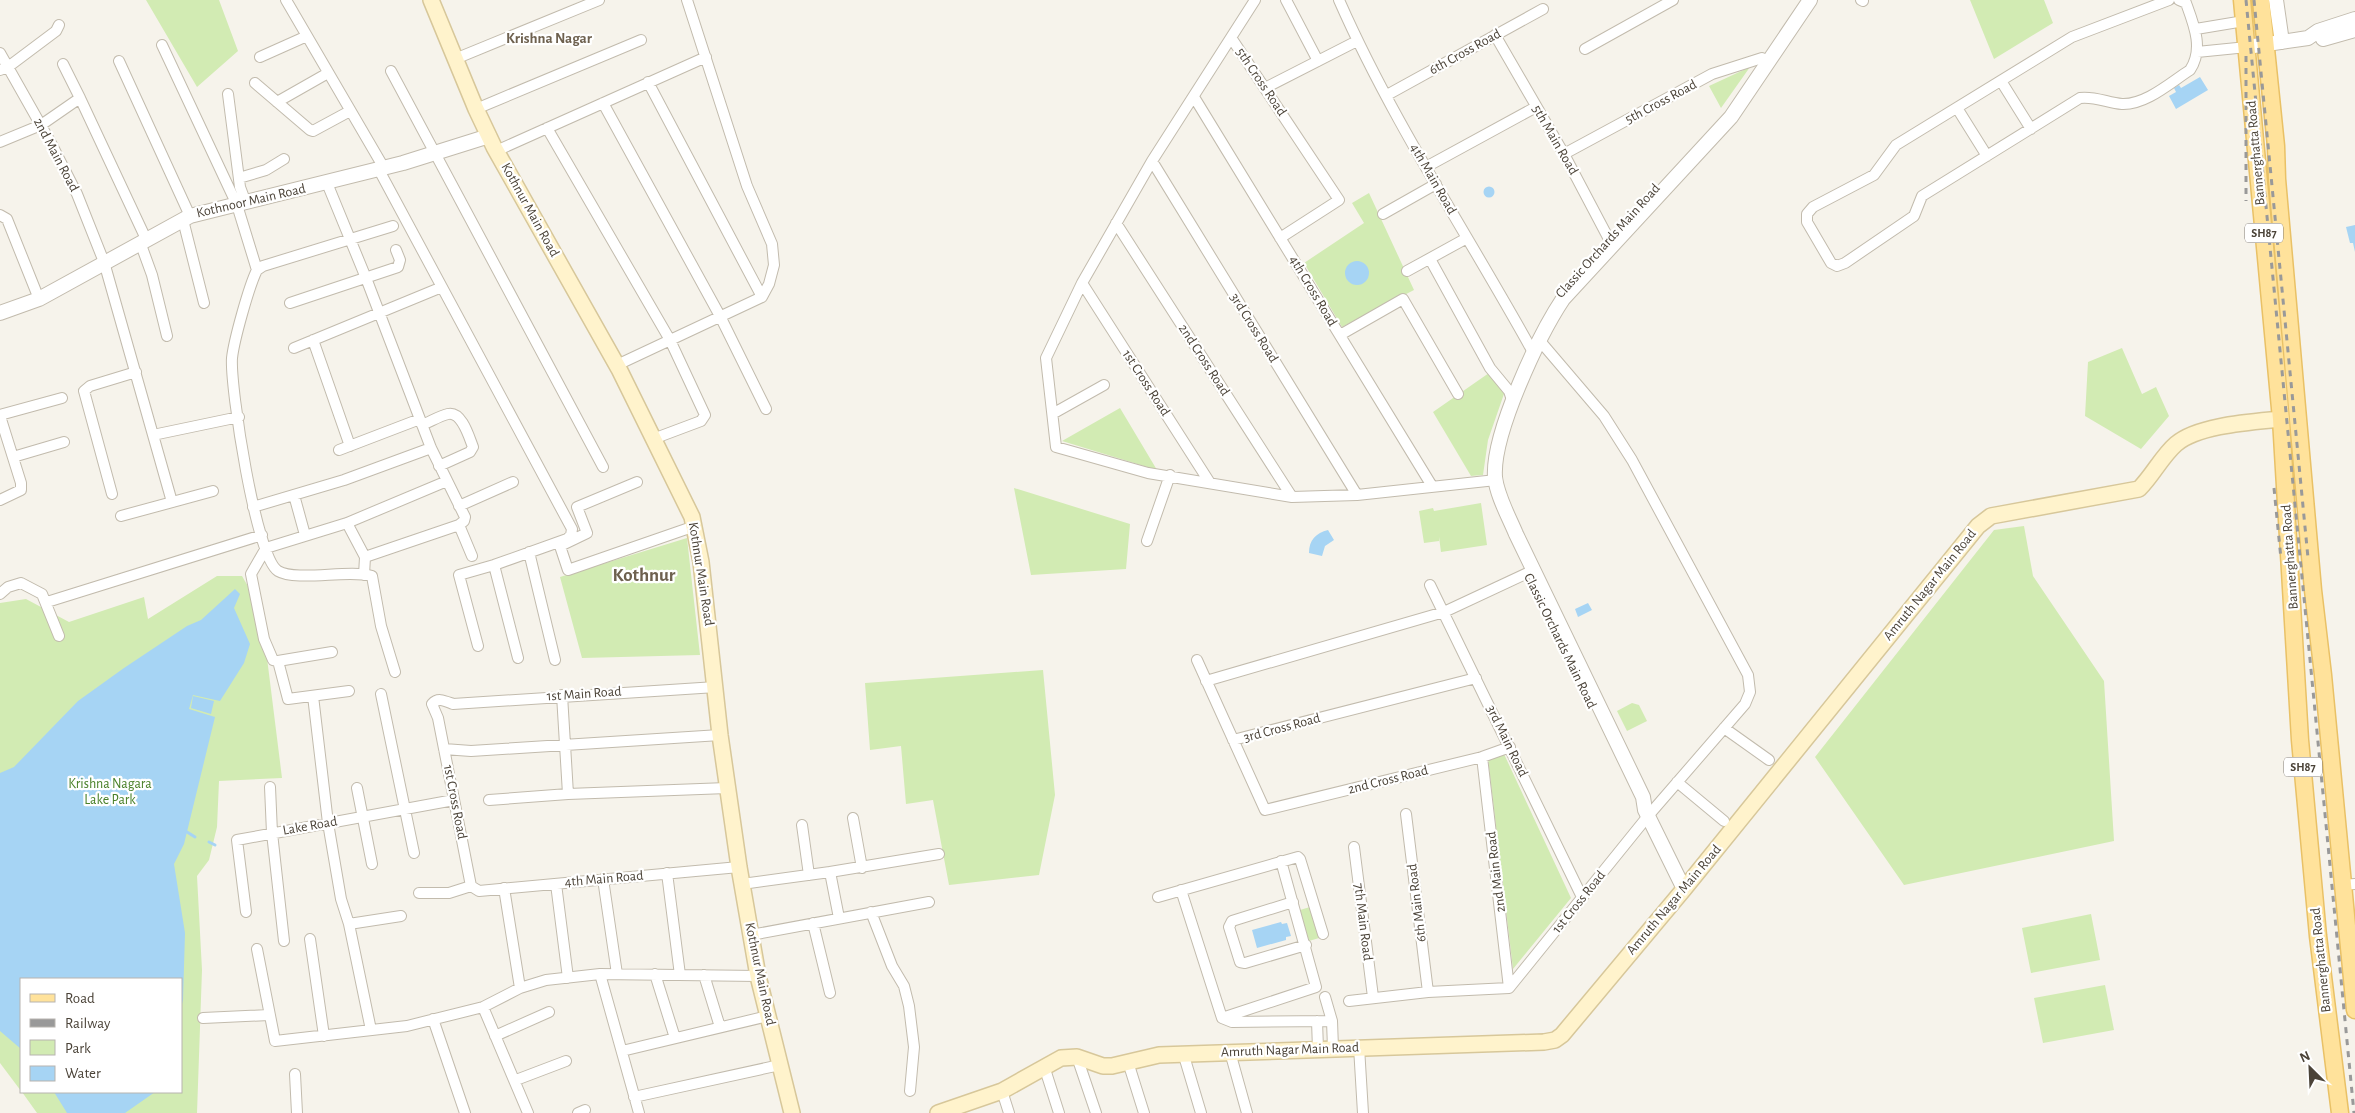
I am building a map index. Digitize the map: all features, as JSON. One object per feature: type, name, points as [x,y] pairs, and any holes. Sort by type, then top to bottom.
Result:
[{"type":"main road","name":"Kothnur Main Road","points":[[431,0],[488,136],[617,365],[687,504],[695,526],[716,687],[720,735],[739,867],[758,976],[792,1113]]},
{"type":"main road","name":"Bannerghatta Road","points":[[2242,0],[2281,419],[2300,740],[2318,936],[2340,1113]]},
{"type":"main road","name":"Bannerghatta Road","points":[[2261,0],[2276,146],[2276,179],[2313,590],[2349,891],[2355,1010]]},
{"type":"main road","name":"Amruth Nagar Main Road","points":[[938,1113],[972,1107],[1061,1058],[1077,1058],[1103,1066],[1159,1055],[1184,1056],[1230,1052],[1544,1042],[1555,1040],[1562,1035],[1684,889],[1978,526],[1991,516],[2139,489],[2151,477],[2176,444],[2194,433],[2258,420],[2281,419]]},
{"type":"main road","points":[[2292,592],[2313,590]]},
{"type":"street","points":[[286,0],[350,111],[572,529],[571,535],[567,538],[494,565],[459,575],[478,646]]},
{"type":"street","points":[[455,59],[599,0]]},
{"type":"street","points":[[617,365],[762,297],[769,284],[774,265],[772,244],[747,186],[687,0]]},
{"type":"street","points":[[1255,0],[1232,39],[1152,161],[1082,283],[1046,358],[1054,413],[1056,447],[1148,473],[1170,475],[1292,497],[1357,495],[1492,480]]},
{"type":"street","points":[[1286,0],[1318,61]]},
{"type":"street","name":"4th Main Road","points":[[1339,0],[1357,42],[1426,167],[1534,347],[1604,416],[1632,460],[1748,675],[1750,692]]},
{"type":"street","points":[[1585,50],[1673,0]]},
{"type":"street","name":"Classic Orchards Main Road","points":[[1611,242],[1726,112],[1801,0]]},
{"type":"street","name":"Classic Orchards Main Road","points":[[1684,889],[1647,813],[1637,801],[1530,572],[1494,500],[1492,440],[1534,347],[1542,320],[1558,295],[1731,116],[1810,0]]},
{"type":"street","points":[[2169,0],[2072,37],[1896,145],[1874,174],[1813,207],[1807,214],[1807,222],[1831,262],[1837,266],[1845,263],[1914,216],[1922,196],[2080,98],[2090,96],[2120,104],[2135,104],[2190,70],[2195,63],[2197,52],[2196,29],[2186,3],[2179,0]]},
{"type":"street","points":[[2276,0],[2282,42]]},
{"type":"street","name":"6th Cross Road","points":[[1387,95],[1543,9]]},
{"type":"street","points":[[2308,38],[2318,32],[2355,19]]},
{"type":"street","points":[[2196,29],[2244,21]]},
{"type":"street","points":[[4,68],[56,31],[59,25]]},
{"type":"street","points":[[2197,52],[2247,48],[2308,38],[2322,40],[2355,30]]},
{"type":"street","name":"5th Main Road","points":[[1495,35],[1564,154],[1611,242]]},
{"type":"street","points":[[260,57],[307,36]]},
{"type":"street","name":"5th Cross Road","points":[[1232,39],[1339,200],[1280,238]]},
{"type":"street","points":[[476,109],[641,40]]},
{"type":"street","points":[[1265,88],[1357,42]]},
{"type":"street","points":[[162,45],[241,204]]},
{"type":"street","name":"2nd Main Road","points":[[0,53],[4,68],[41,124],[77,194],[104,262],[172,502]]},
{"type":"street","points":[[496,150],[706,57]]},
{"type":"street","name":"5th Cross Road","points":[[1564,154],[1712,74],[1762,58]]},
{"type":"street","points":[[119,61],[186,218],[204,303]]},
{"type":"street","points":[[63,64],[143,241],[168,336]]},
{"type":"street","points":[[391,71],[603,467]]},
{"type":"street","points":[[277,102],[328,73]]},
{"type":"street","points":[[2001,80],[2031,129]]},
{"type":"street","points":[[255,82],[305,128],[313,131],[350,111]]},
{"type":"street","points":[[648,82],[762,297]]},
{"type":"street","points":[[228,94],[241,204],[257,270],[232,358],[252,507],[262,535],[264,551],[272,565],[285,574],[372,576],[381,626],[395,672]]},
{"type":"street","name":"4th Cross Road","points":[[1194,96],[1432,486]]},
{"type":"street","points":[[0,142],[41,124],[80,98]]},
{"type":"street","points":[[603,103],[720,316],[766,409]]},
{"type":"street","points":[[1426,167],[1536,107]]},
{"type":"street","points":[[1957,108],[1987,156]]},
{"type":"street","points":[[547,128],[670,340],[705,415],[701,421],[653,439]]},
{"type":"street","name":"Kothnoor Main Road","points":[[0,313],[39,299],[186,218],[381,169],[488,136]]},
{"type":"street","points":[[239,178],[266,170],[284,159]]},
{"type":"street","name":"3rd Cross Road","points":[[1152,161],[1357,495]]},
{"type":"street","points":[[327,183],[366,278],[431,448],[465,517],[464,521],[459,525],[366,557]]},
{"type":"street","points":[[1382,214],[1436,184]]},
{"type":"street","points":[[0,215],[6,219],[39,299]]},
{"type":"street","name":"2nd Cross Road","points":[[1116,223],[1292,497]]},
{"type":"street","points":[[257,270],[263,266],[349,238],[393,226]]},
{"type":"street","points":[[1408,271],[1467,238]]},
{"type":"street","points":[[290,303],[398,267],[400,260],[396,250]]},
{"type":"street","points":[[1430,259],[1490,368],[1511,397]]},
{"type":"street","name":"1st Cross Road","points":[[1082,283],[1210,483]]},
{"type":"street","points":[[294,348],[442,287]]},
{"type":"street","points":[[1340,335],[1404,299],[1458,394]]},
{"type":"street","points":[[313,340],[350,446]]},
{"type":"street","points":[[112,494],[84,391],[90,386],[136,372]]},
{"type":"street","points":[[1054,413],[1104,385]]},
{"type":"street","points":[[0,500],[21,490],[21,483],[0,416],[62,398]]},
{"type":"street","points":[[338,450],[421,422],[448,414],[455,414],[468,436],[472,450],[439,466]]},
{"type":"street","points":[[154,435],[239,417]]},
{"type":"street","points":[[13,457],[64,442]]},
{"type":"street","points":[[252,507],[344,480],[431,448]]},
{"type":"street","points":[[1147,541],[1170,475]]},
{"type":"street","points":[[332,652],[278,661],[271,658],[264,639],[251,574],[264,551],[304,535],[347,523],[447,481]]},
{"type":"street","points":[[459,506],[512,482]]},
{"type":"street","points":[[637,482],[577,507],[587,533],[560,546],[568,570],[695,526]]},
{"type":"street","points":[[121,516],[213,491]]},
{"type":"street","points":[[294,495],[304,535]]},
{"type":"street","points":[[347,523],[366,557],[364,575]]},
{"type":"street","points":[[459,525],[472,556]]},
{"type":"street","points":[[47,602],[262,535]]},
{"type":"street","points":[[529,552],[555,660]]},
{"type":"street","points":[[494,565],[518,658]]},
{"type":"street","points":[[1206,681],[1444,612],[1530,572]]},
{"type":"street","points":[[0,594],[8,587],[21,583],[42,594],[47,602],[59,636]]},
{"type":"street","name":"3rd Main Road","points":[[1430,585],[1582,897]]},
{"type":"street","points":[[1198,660],[1234,740]]},
{"type":"street","points":[[278,661],[288,699],[348,691]]},
{"type":"street","name":"3rd Cross Road","points":[[1234,740],[1476,678]]},
{"type":"street","name":"1st Main Road","points":[[438,718],[432,704],[440,699],[453,704],[562,695],[716,687]]},
{"type":"street","name":"1st Cross Road","points":[[1509,988],[1647,813],[1677,782],[1745,704],[1750,692]]},
{"type":"street","points":[[381,694],[403,809],[414,853]]},
{"type":"street","points":[[562,695],[568,794]]},
{"type":"street","points":[[313,696],[328,823],[343,909],[349,924],[371,1030]]},
{"type":"street","name":"1st Cross Road","points":[[438,718],[471,886]]},
{"type":"street","points":[[1724,728],[1769,760]]},
{"type":"street","points":[[444,749],[471,751],[720,735]]},
{"type":"street","name":"2nd Cross Road","points":[[1234,740],[1265,810],[1482,757],[1510,747]]},
{"type":"street","name":"2nd Main Road","points":[[1482,757],[1509,988]]},
{"type":"street","points":[[1677,782],[1724,821]]},
{"type":"street","points":[[270,787],[272,833],[284,941]]},
{"type":"street","points":[[357,788],[372,864]]},
{"type":"street","points":[[489,800],[568,794],[727,788]]},
{"type":"street","name":"Lake Road","points":[[246,912],[237,840],[454,800]]},
{"type":"street","name":"6th Main Road","points":[[1406,814],[1428,992]]},
{"type":"street","points":[[854,818],[862,868]]},
{"type":"street","points":[[802,825],[809,875]]},
{"type":"street","name":"7th Main Road","points":[[1354,847],[1373,997]]},
{"type":"street","points":[[742,884],[862,868],[939,854]]},
{"type":"street","points":[[1158,897],[1298,857],[1323,934]]},
{"type":"street","points":[[1222,1018],[1316,987],[1282,861]]},
{"type":"street","name":"4th Main Road","points":[[471,886],[478,891],[739,867]]},
{"type":"street","points":[[830,872],[839,918]]},
{"type":"street","points":[[667,873],[680,975]]},
{"type":"street","points":[[603,879],[617,974]]},
{"type":"street","points":[[556,884],[568,978]]},
{"type":"street","points":[[420,893],[450,893],[471,886]]},
{"type":"street","points":[[504,888],[520,988]]},
{"type":"street","points":[[1181,890],[1222,1018]]},
{"type":"street","points":[[751,934],[929,902]]},
{"type":"street","points":[[1294,902],[1232,921],[1229,927],[1240,962],[1245,963],[1306,945]]},
{"type":"street","points":[[871,912],[892,966],[904,986],[909,1006],[914,1047],[910,1091]]},
{"type":"street","points":[[349,924],[401,916]]},
{"type":"street","points":[[813,923],[830,993]]},
{"type":"street","points":[[310,939],[324,1036]]},
{"type":"street","points":[[258,949],[275,1041],[407,1026],[483,1007],[536,982],[600,974],[758,976]]},
{"type":"street","points":[[600,974],[639,1113]]},
{"type":"street","points":[[655,974],[675,1038]]},
{"type":"street","points":[[704,975],[720,1027]]},
{"type":"street","points":[[1349,1001],[1428,992],[1509,988]]},
{"type":"street","points":[[1325,997],[1332,1021],[1326,1049]]},
{"type":"street","points":[[483,1007],[516,1080],[528,1113]]},
{"type":"street","points":[[495,1036],[549,1012]]},
{"type":"street","points":[[203,1018],[269,1015]]},
{"type":"street","points":[[622,1051],[768,1016]]},
{"type":"street","points":[[1222,1018],[1232,1022],[1332,1021]]},
{"type":"street","points":[[433,1019],[465,1113]]},
{"type":"street","points":[[1317,1021],[1326,1049]]},
{"type":"street","points":[[1359,1048],[1363,1113]]},
{"type":"street","points":[[1230,1052],[1248,1113]]},
{"type":"street","points":[[1184,1056],[1201,1113]]},
{"type":"street","points":[[1077,1058],[1096,1113]]},
{"type":"street","points":[[516,1080],[566,1062]]},
{"type":"street","points":[[1128,1062],[1144,1113]]},
{"type":"street","points":[[634,1097],[780,1065]]},
{"type":"street","points":[[1044,1066],[1059,1113]]},
{"type":"street","points":[[295,1074],[297,1113]]},
{"type":"street","points":[[1002,1091],[1009,1113]]},
{"type":"green space","points":[[146,0],[219,0],[238,51],[197,87]]},
{"type":"green space","points":[[1970,0],[2044,0],[2053,23],[1994,59]]},
{"type":"green space","points":[[1750,67],[1721,108],[1709,86]]},
{"type":"green space","points":[[1369,193],[1414,290],[1342,327],[1304,263],[1364,223],[1352,203]]},
{"type":"green space","points":[[2122,348],[2142,394],[2156,387],[2169,416],[2141,449],[2085,416],[2088,362]]},
{"type":"green space","points":[[1489,373],[1505,391],[1488,440],[1483,475],[1471,476],[1433,412]]},
{"type":"green space","points":[[1120,408],[1157,470],[1062,441]]},
{"type":"green space","points":[[1014,488],[1130,524],[1126,569],[1031,575]]},
{"type":"green space","points":[[1481,503],[1487,545],[1441,552],[1439,537],[1439,541],[1424,543],[1419,511],[1433,508],[1434,511]]},
{"type":"green space","points":[[2024,526],[2033,576],[2104,681],[2114,841],[1904,885],[1815,757],[1994,530]]},
{"type":"green space","points":[[687,538],[700,655],[582,658],[560,577]]},
{"type":"green space","name":"Krishna Nagara Lake Park","points":[[217,576],[242,576],[253,595],[267,658],[282,778],[219,781],[217,827],[209,860],[197,876],[202,970],[197,1113],[37,1113],[23,1093],[182,1093],[182,978],[20,978],[20,1090],[0,1063],[0,603],[26,599],[69,622],[144,597],[148,619]]},
{"type":"green space","points":[[1043,670],[1055,795],[1039,875],[949,885],[933,800],[906,804],[901,746],[870,750],[865,683]]},
{"type":"green space","points":[[1632,703],[1639,705],[1647,721],[1627,731],[1617,711]]},
{"type":"green space","points":[[1504,754],[1571,898],[1513,969],[1488,759]]},
{"type":"green space","points":[[1310,907],[1319,938],[1309,941],[1300,910]]},
{"type":"green space","points":[[2091,914],[2100,960],[2031,973],[2022,928]]},
{"type":"green space","points":[[2105,985],[2114,1030],[2043,1043],[2034,998]]},
{"type":"water","points":[[2200,77],[2208,90],[2176,109],[2169,96],[2176,92],[2174,88],[2179,85],[2181,88]]},
{"type":"water","points":[[1489,186],[1495,192],[1489,198],[1483,192]]},
{"type":"water","points":[[2355,225],[2355,252],[2353,243],[2350,243],[2346,227]]},
{"type":"water","points":[[1357,261],[1362,262],[1368,268],[1368,278],[1362,284],[1357,285],[1352,284],[1346,278],[1345,273],[1346,268],[1352,262]]},
{"type":"water","points":[[1328,530],[1334,540],[1325,546],[1322,556],[1309,553],[1310,544],[1314,538]]},
{"type":"water","name":"Krishna Nagara Lake Park","points":[[235,589],[240,594],[234,608],[250,644],[244,663],[220,701],[193,695],[189,709],[215,717],[184,844],[174,864],[185,933],[182,1004],[182,978],[20,978],[20,1048],[0,1031],[0,773],[14,767],[78,701],[187,626],[201,620]]},
{"type":"water","points":[[1588,603],[1592,610],[1578,617],[1575,609]]},
{"type":"water","points":[[193,696],[214,701],[211,714],[191,708]]},
{"type":"water","points":[[1281,922],[1282,924],[1287,923],[1291,936],[1286,937],[1286,940],[1257,948],[1252,930]]},
{"type":"water","points":[[55,1093],[154,1093],[125,1113],[67,1113]]},
{"type":"waterway","points":[[187,832],[195,837]]},
{"type":"waterway","points":[[209,842],[215,845]]},
{"type":"railway","points":[[2246,0],[2354,1113]]},
{"type":"railway","points":[[2254,0],[2308,558]]},
{"type":"railway","points":[[2246,56],[2246,201]]},
{"type":"railway","points":[[2274,488],[2281,559]]},
{"type":"district","name":"Krishna Nagar","points":[[549,38]]},
{"type":"district","name":"Kothnur","points":[[644,575]]}]
